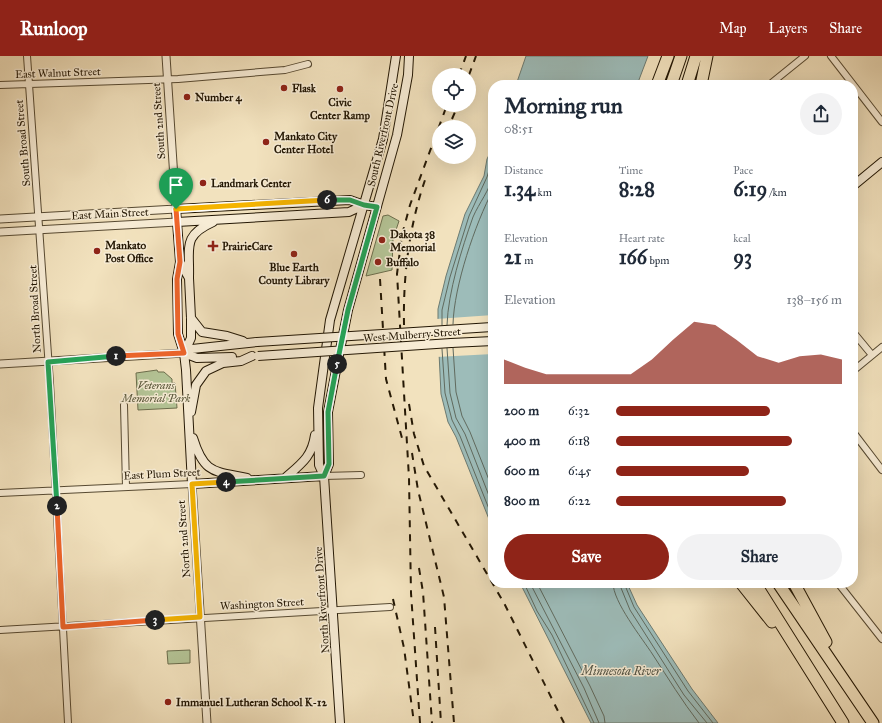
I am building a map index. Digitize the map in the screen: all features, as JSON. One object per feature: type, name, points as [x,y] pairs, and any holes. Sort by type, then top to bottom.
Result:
[{"type":"highway","points":[[659,80],[668,56]]},
{"type":"highway","points":[[673,80],[681,56]]},
{"type":"highway","points":[[689,80],[696,56]]},
{"type":"highway","points":[[702,80],[707,56]]},
{"type":"highway","points":[[746,588],[813,676]]},
{"type":"highway","points":[[758,588],[843,723]]},
{"type":"highway","points":[[781,588],[873,723]]},
{"type":"highway","points":[[797,588],[857,699]]},
{"type":"main road","name":"South Riverfront Drive","points":[[324,476],[319,465],[318,408],[330,320],[383,138],[396,56]]},
{"type":"main road","name":"South Riverfront Drive","points":[[324,476],[329,464],[328,412],[348,310],[397,135],[408,75],[409,56]]},
{"type":"main road","points":[[858,182],[882,162]]},
{"type":"main road","name":"East Main Street","points":[[176,209],[319,200],[350,200],[364,205],[377,207]]},
{"type":"main road","name":"East Main Street","points":[[177,222],[348,212],[364,205]]},
{"type":"main road","name":"North 2nd Street","points":[[176,209],[180,262],[177,279],[178,334],[184,353],[192,484]]},
{"type":"main road","points":[[189,278],[189,245],[192,235],[199,228],[219,219]]},
{"type":"main road","name":"North 2nd Street","points":[[180,262],[189,278],[191,318],[190,338],[184,353]]},
{"type":"main road","points":[[191,318],[202,332],[227,336],[246,342]]},
{"type":"main road","name":"West Mulberry Street","points":[[246,342],[488,327]]},
{"type":"main road","name":"West Mulberry Street","points":[[255,356],[488,341]]},
{"type":"main road","points":[[184,353],[192,349],[246,342]]},
{"type":"main road","points":[[184,353],[196,358],[255,356]]},
{"type":"main road","points":[[255,356],[240,362],[223,363],[212,367],[203,374],[196,385],[189,427],[198,456],[206,465],[218,472],[258,480]]},
{"type":"main road","points":[[285,478],[303,462],[312,450],[318,408]]},
{"type":"main road","name":"East Plum Street","points":[[192,484],[324,476]]},
{"type":"main road","name":"North Riverfront Drive","points":[[324,476],[334,610],[340,723]]},
{"type":"street","name":"South Broad Street","points":[[27,56],[40,229]]},
{"type":"street","name":"South 2nd Street","points":[[166,56],[176,209]]},
{"type":"street","points":[[775,80],[805,56]]},
{"type":"street","points":[[831,56],[850,80]]},
{"type":"street","name":"East Walnut Street","points":[[0,85],[167,79],[285,70],[308,64]]},
{"type":"street","points":[[858,91],[882,122]]},
{"type":"street","name":"East Main Street","points":[[0,218],[176,209]]},
{"type":"street","name":"East Main Street","points":[[0,232],[177,222]]},
{"type":"street","name":"North Broad Street","points":[[40,229],[56,490],[68,723]]},
{"type":"street","points":[[858,338],[872,356]]},
{"type":"street","points":[[858,367],[882,347]]},
{"type":"street","points":[[0,364],[184,353]]},
{"type":"street","points":[[124,405],[126,487]]},
{"type":"street","points":[[858,439],[882,470]]},
{"type":"street","points":[[324,476],[361,475]]},
{"type":"street","name":"East Plum Street","points":[[0,492],[192,484]]},
{"type":"street","name":"North 2nd Street","points":[[192,484],[207,723]]},
{"type":"street","points":[[842,588],[882,639]]},
{"type":"street","name":"Washington Street","points":[[0,630],[200,617],[390,607]]},
{"type":"green space","points":[[388,215],[399,221],[393,239],[392,270],[366,276],[383,216]]},
{"type":"green space","name":"Veterans Memorial Park","points":[[157,370],[158,372],[164,372],[172,379],[172,383],[175,383],[177,408],[138,410],[136,373]]},
{"type":"green space","points":[[190,650],[190,663],[168,664],[167,651]]},
{"type":"water","points":[[526,56],[648,56],[639,80],[518,80]]},
{"type":"water","points":[[488,157],[488,517],[456,437],[448,422],[441,394],[438,332],[438,309],[446,276],[465,214],[484,176]]},
{"type":"water","name":"Minnesota River","points":[[523,588],[629,588],[637,605],[692,689],[718,723],[591,723]]},
{"type":"pier","points":[[488,315],[488,354],[436,357],[436,319]]},
{"type":"railway","points":[[462,68],[466,56]]},
{"type":"railway","points":[[472,68],[476,56]]},
{"type":"railway","points":[[420,723],[411,593],[409,478],[397,274],[402,235],[410,205],[444,112]]},
{"type":"railway","points":[[452,119],[455,112]]},
{"type":"railway","points":[[404,325],[408,252],[419,198],[425,180]]},
{"type":"railway","points":[[380,279],[386,379],[402,438]]},
{"type":"railway","points":[[409,404],[414,434],[424,466],[488,576]]},
{"type":"railway","points":[[412,453],[418,490],[444,597],[454,723]]},
{"type":"railway","points":[[419,568],[423,592],[432,723]]},
{"type":"railway","points":[[495,588],[564,723]]},
{"type":"railway","points":[[393,599],[404,648],[414,723]]},
{"type":"railway","points":[[435,627],[441,723]]},
{"type":"place","name":"Flask","points":[[284,88]]},
{"type":"place","name":"Civic Center Ramp","points":[[340,89]]},
{"type":"place","name":"Number 4","points":[[187,97]]},
{"type":"place","name":"Mankato City Center Hotel","points":[[266,142]]},
{"type":"place","name":"Landmark Center","points":[[203,183]]},
{"type":"place","name":"Dakota 38 Memorial","points":[[382,240]]},
{"type":"place","name":"PrairieCare","points":[[213,246]]},
{"type":"place","name":"Mankato Post Office","points":[[97,251]]},
{"type":"place","name":"Blue Earth County Library","points":[[294,254]]},
{"type":"place","name":"Buffalo","points":[[378,262]]},
{"type":"place","name":"Immanuel Lutheran School K-12","points":[[168,702]]},
{"type":"route","points":[[319,200],[350,200],[364,205],[377,207],[348,310],[328,412],[329,464],[324,476],[192,484],[200,617],[63,627],[48,362],[118,356],[184,353],[178,339],[177,279],[180,262],[176,209],[319,200]]}]
